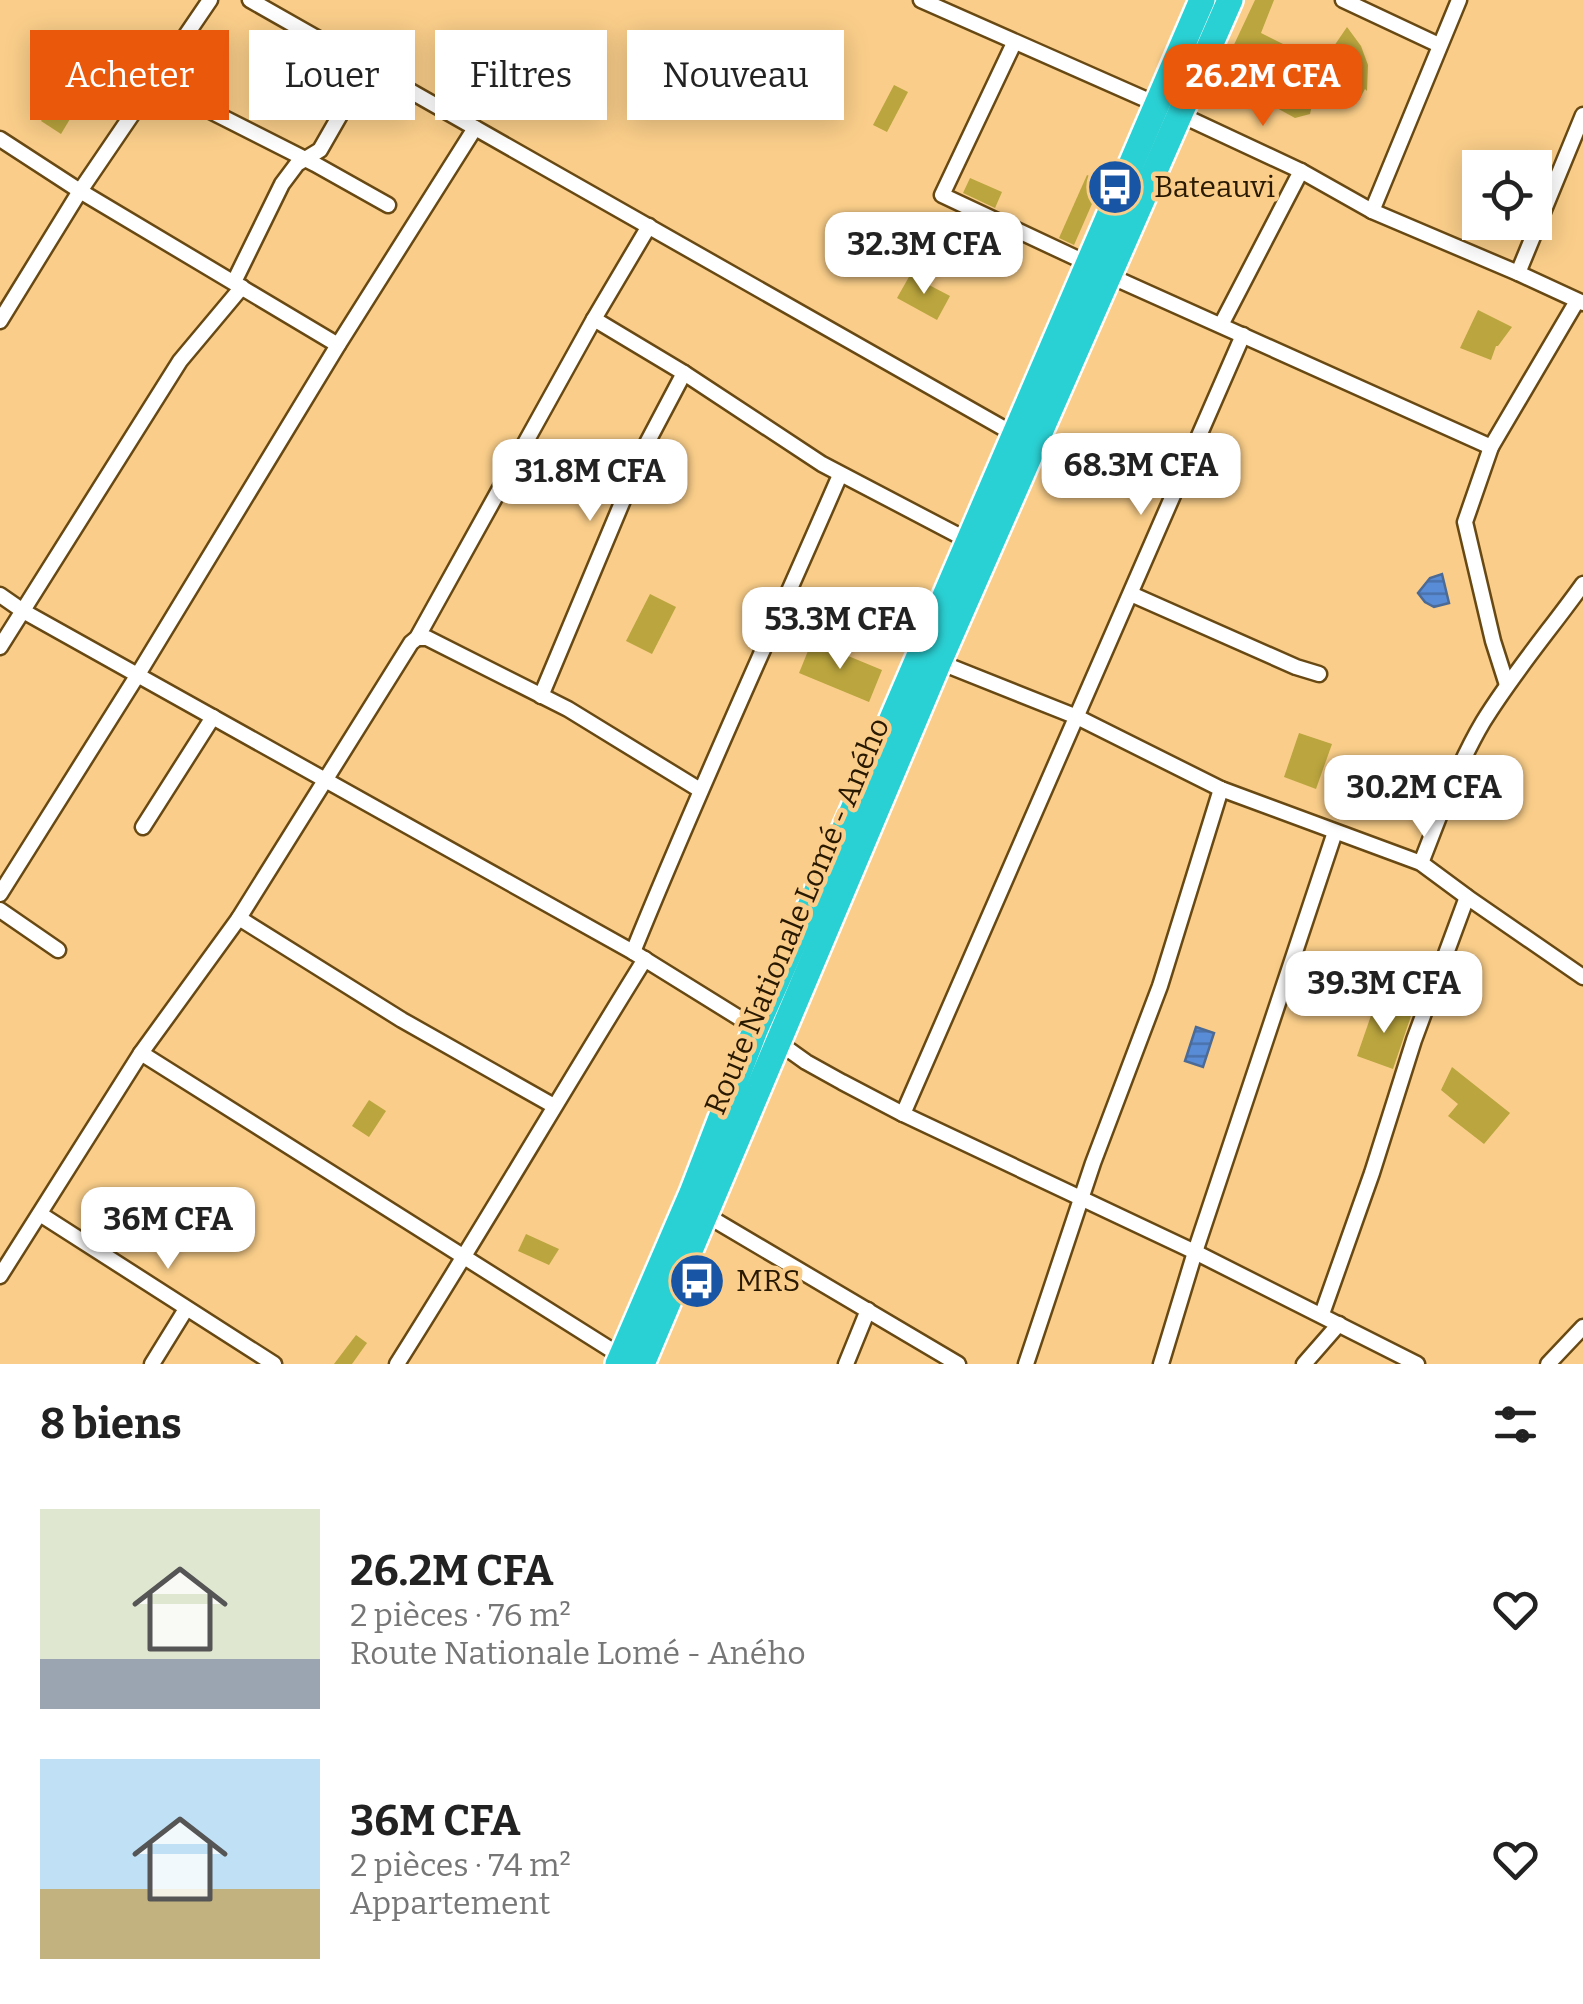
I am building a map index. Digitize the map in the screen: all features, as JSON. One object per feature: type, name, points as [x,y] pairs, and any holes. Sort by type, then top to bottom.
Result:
[{"type":"highway","name":"Route Nationale Lomé - Aného","points":[[1170,110],[1202,0]]},
{"type":"highway","name":"Route Nationale Lomé - Aného","points":[[627,1362],[692,1193],[939,662],[1025,440],[1098,270],[1170,110],[1230,0]]},
{"type":"highway","name":"Route Nationale Lomé - Aného","points":[[627,1362],[706,1215],[766,1036],[969,541],[1025,440]]},
{"type":"street","points":[[189,30],[210,0]]},
{"type":"street","points":[[250,0],[302,30]]},
{"type":"street","points":[[920,0],[1170,110],[1300,170],[1372,210],[1580,302],[1491,446],[1465,522],[1492,642],[1507,685]]},
{"type":"street","points":[[1343,0],[1439,45]]},
{"type":"street","points":[[1372,210],[1460,0]]},
{"type":"street","points":[[1014,43],[942,195],[1098,270],[1491,446]]},
{"type":"street","points":[[415,94],[1025,440]]},
{"type":"street","points":[[1518,272],[1583,115]]},
{"type":"street","points":[[0,321],[127,120]]},
{"type":"street","points":[[227,120],[388,205]]},
{"type":"street","points":[[0,647],[180,362],[238,284],[282,184],[293,168],[322,147],[338,120]]},
{"type":"street","points":[[0,894],[475,128]]},
{"type":"street","points":[[0,140],[338,344]]},
{"type":"street","points":[[1220,325],[1300,170]]},
{"type":"street","points":[[0,1276],[141,1054],[239,918],[417,638],[649,226]]},
{"type":"street","points":[[594,319],[684,372],[794,447],[969,541]]},
{"type":"street","points":[[903,1114],[1243,335]]},
{"type":"street","points":[[541,696],[647,443],[684,372]]},
{"type":"street","points":[[398,1364],[464,1259],[639,956],[700,790],[840,474]]},
{"type":"street","points":[[1421,862],[1464,757],[1507,685],[1583,584]]},
{"type":"street","points":[[1131,594],[1319,674]]},
{"type":"street","points":[[0,595],[22,611],[639,956],[806,1062],[903,1114],[1082,1197],[1417,1364]]},
{"type":"street","points":[[417,638],[427,638],[541,696],[700,790]]},
{"type":"street","points":[[939,662],[1077,717],[1221,789],[1421,862],[1583,977]]},
{"type":"street","points":[[143,826],[213,717]]},
{"type":"street","points":[[1026,1364],[1082,1197],[1160,986],[1221,789]]},
{"type":"street","points":[[1161,1364],[1335,832]]},
{"type":"street","points":[[1322,1314],[1414,1040],[1467,897]]},
{"type":"street","points":[[0,910],[58,950]]},
{"type":"street","points":[[239,918],[402,1020],[554,1106]]},
{"type":"street","points":[[141,1054],[627,1362]]},
{"type":"street","points":[[40,1214],[274,1364]]},
{"type":"street","points":[[706,1215],[958,1364]]},
{"type":"street","points":[[152,1364],[186,1309]]},
{"type":"street","points":[[846,1364],[868,1310]]},
{"type":"street","points":[[1304,1364],[1339,1324]]},
{"type":"street","points":[[1548,1364],[1583,1326]]},
{"type":"water","points":[[1442,574],[1449,603],[1434,607],[1418,593],[1430,578]]},
{"type":"water","points":[[1196,1027],[1214,1033],[1203,1067],[1185,1061]]},
{"type":"building","points":[[1255,0],[1274,0],[1261,33],[1362,86],[1332,49],[1347,27],[1361,46],[1368,65],[1367,91],[1359,100],[1318,80],[1310,114],[1295,118],[1266,102],[1282,75],[1231,51]]},
{"type":"building","points":[[894,85],[908,92],[887,132],[873,125]]},
{"type":"building","points":[[42,120],[69,120],[61,134]]},
{"type":"building","points":[[1087,175],[1102,181],[1074,245],[1059,238]]},
{"type":"building","points":[[970,178],[1002,192],[995,208],[963,193]]},
{"type":"building","points":[[910,275],[950,296],[937,320],[897,298]]},
{"type":"building","points":[[1478,310],[1512,327],[1496,346],[1491,360],[1460,348]]},
{"type":"building","points":[[650,594],[676,607],[652,654],[626,641]]},
{"type":"building","points":[[812,641],[882,670],[869,702],[799,673]]},
{"type":"building","points":[[1299,733],[1332,744],[1316,789],[1284,777]]},
{"type":"building","points":[[1375,1004],[1411,1016],[1393,1069],[1357,1056]]},
{"type":"building","points":[[1452,1067],[1510,1113],[1484,1144],[1448,1116],[1458,1104],[1441,1090]]},
{"type":"building","points":[[369,1100],[386,1111],[369,1137],[352,1126]]},
{"type":"building","points":[[526,1234],[559,1249],[549,1265],[518,1251]]},
{"type":"building","points":[[356,1335],[367,1343],[352,1364],[334,1364]]},
{"type":"place","name":"Bateauvi","points":[[1115,187]]},
{"type":"place","name":"MRS","points":[[697,1281]]}]
